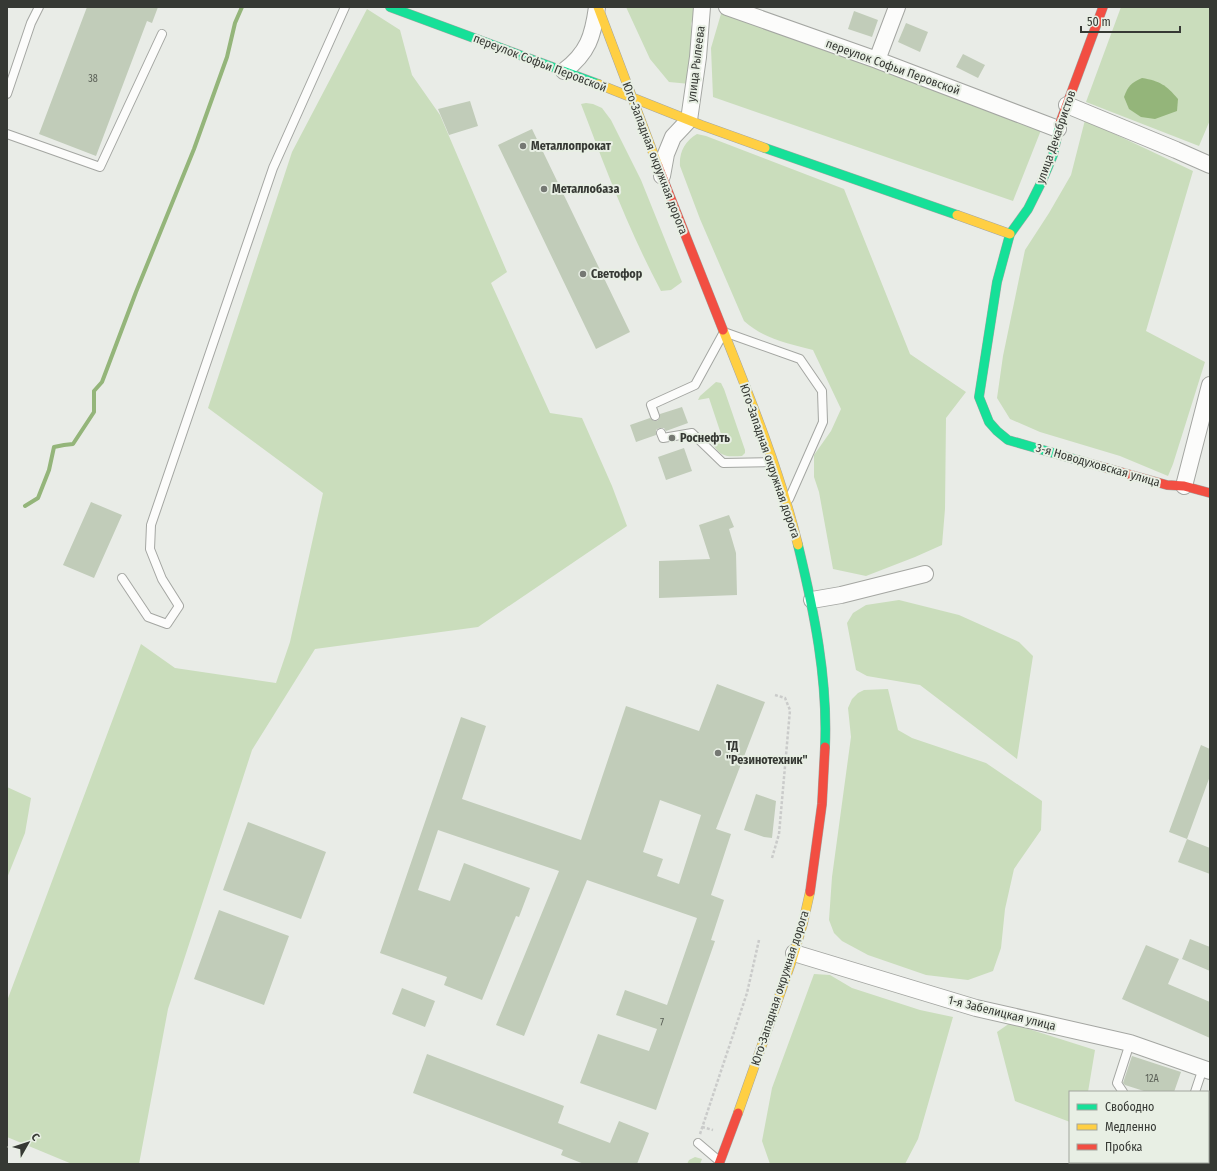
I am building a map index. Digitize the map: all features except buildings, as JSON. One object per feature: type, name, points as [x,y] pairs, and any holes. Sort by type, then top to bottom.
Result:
[{"type":"main road","name":"переулок Софьи Перовской","points":[[390,7],[564,71],[689,120],[1010,234]]},
{"type":"main road","name":"Юго-Западная окружная дорога","points":[[597,7],[773,462],[801,549],[812,600],[822,660],[826,724],[825,774],[812,878],[806,909],[794,953],[721,1163]]},
{"type":"main road","name":"улица Декабристов","points":[[991,426],[979,397],[997,282],[1010,234],[1028,209],[1053,155],[1058,130],[1104,7]]},
{"type":"main road","name":"3-я Новодуховская улица","points":[[991,426],[998,434],[1008,440],[1167,485],[1184,486],[1210,493]]},
{"type":"street","points":[[564,71],[576,63],[584,51],[594,31],[597,7]]},
{"type":"street","name":"улица Рылеева","points":[[689,120],[703,7]]},
{"type":"street","name":"переулок Софьи Перовской","points":[[728,7],[877,60],[1058,130]]},
{"type":"street","points":[[877,60],[897,7]]},
{"type":"street","points":[[1067,105],[1210,165]]},
{"type":"street","points":[[662,178],[666,154],[674,137],[689,120]]},
{"type":"street","points":[[1184,486],[1210,385]]},
{"type":"street","points":[[812,600],[862,590],[925,574]]},
{"type":"street","name":"1-я Забелицкая улица","points":[[794,953],[976,1008],[1130,1043],[1206,1070]]},
{"type":"lane","points":[[7,94],[31,23],[39,7]]},
{"type":"lane","points":[[122,578],[148,617],[167,624],[179,606],[162,579],[150,549],[151,525],[273,168],[345,7]]},
{"type":"lane","points":[[7,134],[100,167],[162,34]]},
{"type":"lane","points":[[655,416],[651,405],[696,385],[724,332],[800,358],[822,391],[823,422],[787,503]]},
{"type":"lane","points":[[661,433],[663,438],[692,433],[723,464],[773,462]]},
{"type":"lane","points":[[1122,1091],[1116,1083],[1130,1043]]},
{"type":"lane","points":[[1196,1091],[1206,1070]]},
{"type":"lane","points":[[698,1143],[721,1163]]},
{"type":"path","points":[[772,858],[779,834],[790,710],[785,698],[775,695]]},
{"type":"path","points":[[698,1143],[747,993],[759,940]]},
{"type":"path","points":[[702,1127],[711,1130],[717,1128]]},
{"type":"shaded area","points":[[626,7],[697,7],[691,24],[695,61],[690,84],[669,82],[650,59]]},
{"type":"shaded area","points":[[723,7],[1045,120],[1013,201],[713,97],[711,48]]},
{"type":"shaded area","points":[[1121,7],[1210,7],[1210,120],[1199,146],[1086,102]]},
{"type":"shaded area","points":[[367,9],[400,30],[412,75],[440,115],[507,272],[491,283],[550,413],[582,418],[612,486],[627,526],[478,627],[315,649],[252,750],[168,1009],[139,1164],[72,1164],[7,1137],[7,1001],[141,644],[175,668],[276,683],[290,642],[323,493],[208,408],[292,152]]},
{"type":"shaded area","points":[[1142,78],[1158,82],[1170,90],[1178,99],[1177,111],[1155,119],[1141,117],[1129,109],[1124,97],[1125,93],[1130,85]]},
{"type":"shaded area","points":[[586,103],[602,108],[611,120],[641,180],[682,282],[671,290],[661,291],[638,245],[608,175],[581,104]]},
{"type":"shaded area","points":[[1085,120],[1193,171],[1146,331],[1205,362],[1168,476],[1120,456],[1040,432],[1010,419],[997,398],[1003,356],[1025,250],[1071,175]]},
{"type":"shaded area","points":[[697,134],[706,136],[844,189],[910,354],[966,392],[946,418],[945,509],[942,545],[866,576],[833,569],[819,492],[814,477],[814,455],[831,431],[841,409],[813,350],[768,336],[744,321],[700,219],[680,166],[684,147],[689,140]]},
{"type":"shaded area","points":[[716,382],[721,383],[724,389],[745,450],[745,453],[742,456],[724,455],[717,450],[711,441],[722,437],[709,398],[698,400],[700,396]]},
{"type":"shaded area","points":[[899,600],[959,615],[1019,642],[1033,656],[1017,759],[920,685],[867,676],[856,670],[847,623],[853,613],[866,605]]},
{"type":"shaded area","points":[[888,689],[898,730],[912,738],[986,763],[1042,801],[1041,830],[1014,869],[1005,909],[1001,948],[993,971],[968,980],[926,975],[868,955],[842,941],[834,933],[829,920],[832,877],[851,737],[848,708],[852,699],[864,690]]},
{"type":"shaded area","points":[[7,787],[31,798],[25,833],[7,878]]},
{"type":"shaded area","points":[[814,974],[830,975],[852,988],[920,1010],[953,1017],[918,1139],[905,1164],[770,1164],[762,1141],[772,1088]]},
{"type":"shaded area","points":[[1010,1023],[1095,1050],[1088,1091],[1069,1091],[1069,1122],[1015,1101],[997,1032]]},
{"type":"shaded area","points":[[695,1157],[702,1159],[700,1164],[687,1164],[689,1160]]},
{"type":"waterway","points":[[25,506],[38,498],[49,470],[54,447],[73,444],[94,412],[94,391],[102,382],[136,292],[194,149],[227,57],[235,23],[242,7]]},
{"type":"traffic: fast","points":[[390,7],[598,84]]},
{"type":"traffic: fast","points":[[1060,123],[1053,155],[1042,181],[1028,209],[1010,234],[997,282],[979,397],[989,422],[1008,440],[1081,461]]},
{"type":"traffic: fast","points":[[765,148],[957,215]]},
{"type":"traffic: fast","points":[[798,545],[819,645],[824,696],[825,747]]},
{"type":"traffic: slow","points":[[598,7],[658,166]]},
{"type":"traffic: slow","points":[[598,84],[701,125],[765,148]]},
{"type":"traffic: slow","points":[[957,215],[1010,234]]},
{"type":"traffic: slow","points":[[723,330],[774,463],[798,545]]},
{"type":"traffic: slow","points":[[738,1113],[792,960],[810,892]]},
{"type":"traffic: jam","points":[[1060,123],[1103,7]]},
{"type":"traffic: jam","points":[[658,166],[723,330]]},
{"type":"traffic: jam","points":[[1081,461],[1167,485],[1184,486],[1210,493]]},
{"type":"traffic: jam","points":[[810,892],[822,804],[825,747]]},
{"type":"traffic: jam","points":[[719,1164],[738,1113]]},
{"type":"place","name":"Металлопрокат","points":[[523,146]]},
{"type":"place","name":"Металлобаза","points":[[544,189]]},
{"type":"place","name":"Светофор","points":[[583,274]]},
{"type":"place","name":"Роснефть","points":[[672,438]]},
{"type":"place","name":"ТД \"Резинотехник\"","points":[[718,753]]}]
